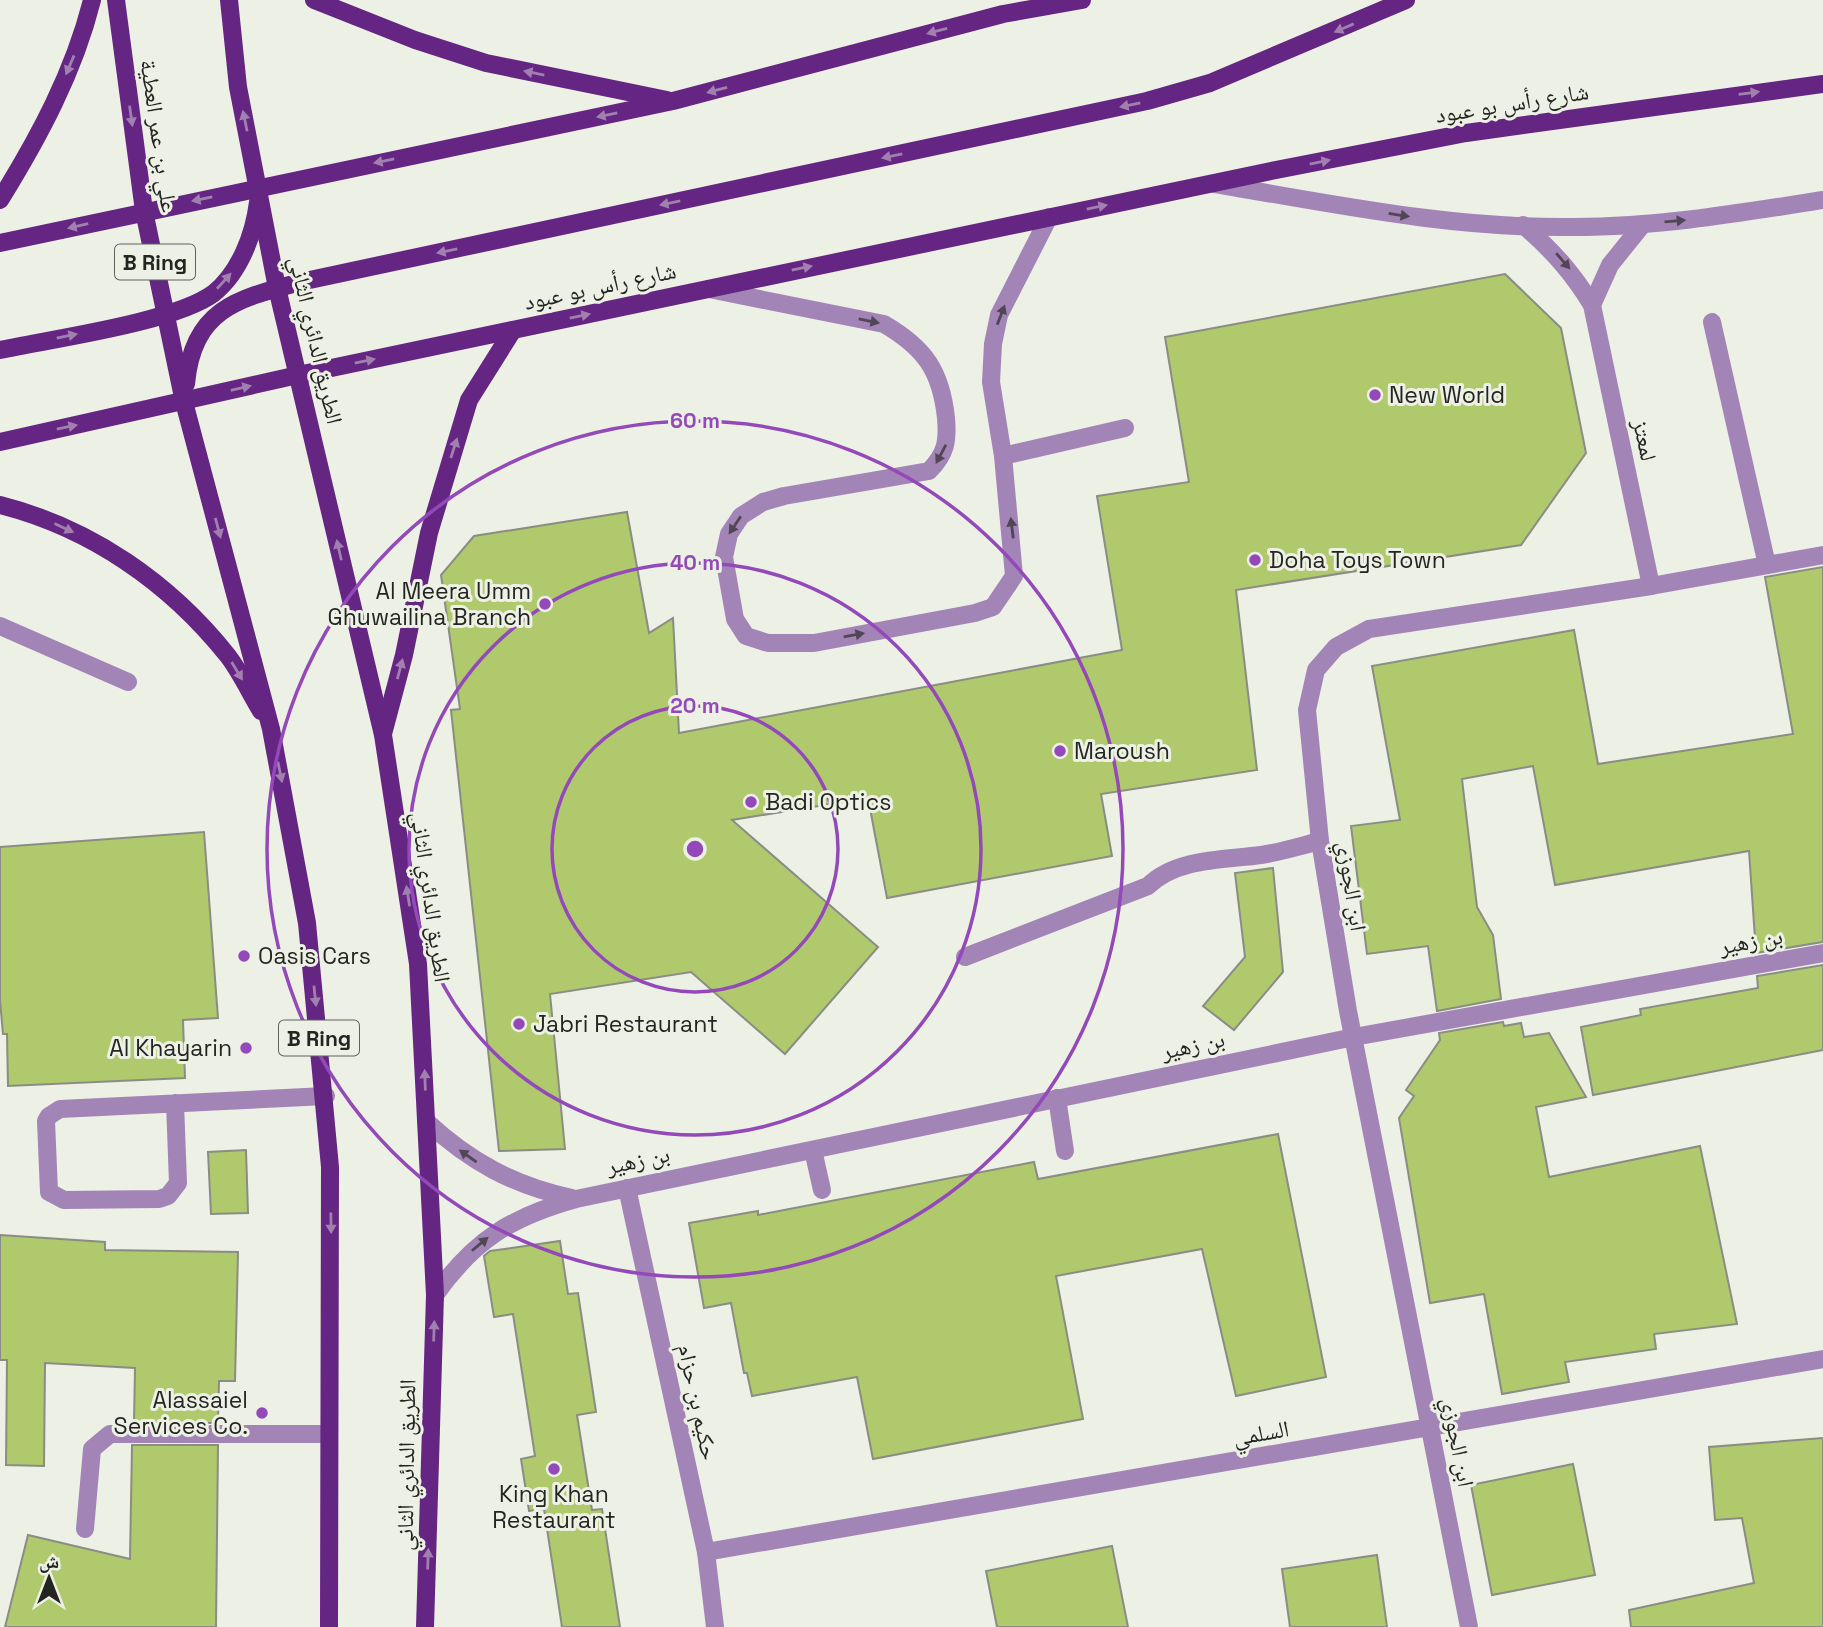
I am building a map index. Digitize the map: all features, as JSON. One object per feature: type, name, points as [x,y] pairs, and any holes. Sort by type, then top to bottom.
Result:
[{"type":"main road","points":[[0,200],[38,137],[83,33],[92,0]]},
{"type":"main road","name":"علي بن عمر العطية","points":[[116,0],[144,211],[184,401]]},
{"type":"main road","points":[[0,350],[166,314],[214,292],[236,267],[254,220],[259,188],[238,87],[229,0]]},
{"type":"main road","points":[[314,0],[415,40],[476,60],[673,101]]},
{"type":"main road","points":[[0,243],[673,101],[1006,7],[1082,0]]},
{"type":"main road","points":[[184,401],[191,354],[196,341],[214,316],[234,302],[277,288],[1147,101],[1210,83],[1406,0]]},
{"type":"main road","name":"شارع رأس بو عبود","points":[[0,442],[298,375],[1211,183],[1466,133],[1823,84]]},
{"type":"main road","name":"الطريق الدائري الثاني","points":[[259,188],[277,288],[383,735],[418,964],[435,1295],[425,1627]]},
{"type":"main road","points":[[383,735],[404,655],[429,533],[469,400],[513,330]]},
{"type":"main road","name":"B Ring","points":[[184,401],[271,729],[307,923],[326,1096],[332,1287],[328,1434],[329,1627]]},
{"type":"main road","points":[[0,505],[31,513],[107,548],[174,597],[229,658],[271,729]]},
{"type":"street","name":"شارع رأس بو عبود","points":[[1211,183],[1433,220],[1573,228],[1643,224],[1823,200]]},
{"type":"street","points":[[706,288],[884,324],[907,337],[938,375],[943,388],[948,439],[941,459],[929,471],[784,496],[762,502],[741,516],[729,534],[724,556],[734,619],[746,636],[768,643],[814,643],[975,614],[993,607],[1005,594],[1014,576],[1003,456],[991,382],[993,344],[999,315],[1049,217]]},
{"type":"street","points":[[1592,305],[1610,265],[1643,224]]},
{"type":"street","name":"لمعتز","points":[[1523,225],[1556,253],[1572,272],[1592,305],[1651,586]]},
{"type":"street","points":[[1712,322],[1767,565]]},
{"type":"street","points":[[1003,456],[1125,428]]},
{"type":"street","name":"ابن الجوزي","points":[[1469,1627],[1354,1037],[1320,841],[1307,710],[1316,670],[1336,647],[1369,629],[1651,586],[1823,555]]},
{"type":"street","points":[[0,626],[128,682]]},
{"type":"street","points":[[965,957],[1148,886],[1159,874],[1176,868],[1262,855],[1320,841]]},
{"type":"street","name":"بن زهير","points":[[435,1295],[456,1267],[481,1242],[530,1213],[576,1199],[1354,1037],[1823,953]]},
{"type":"street","points":[[175,1103],[178,1183],[168,1195],[159,1199],[64,1200],[49,1192],[46,1128],[49,1116],[54,1112],[175,1103],[326,1096]]},
{"type":"street","points":[[1057,1098],[1065,1151]]},
{"type":"street","name":"بن زهير","points":[[426,1121],[479,1164],[542,1192],[576,1199]]},
{"type":"street","points":[[813,1150],[822,1190]]},
{"type":"street","name":"حكيم بن حزام","points":[[627,1188],[706,1552],[715,1627]]},
{"type":"street","name":"السلمي","points":[[706,1552],[1823,1359]]},
{"type":"street","points":[[85,1529],[92,1449],[110,1434],[328,1434]]},
{"type":"building","points":[[1505,274],[1561,328],[1586,453],[1521,545],[1236,590],[1257,770],[1101,794],[1112,856],[887,898],[868,798],[732,820],[878,947],[785,1054],[691,972],[550,994],[565,1149],[499,1151],[451,710],[460,709],[441,575],[474,536],[627,512],[649,633],[673,618],[679,733],[1122,650],[1097,496],[1189,482],[1165,337]]},
{"type":"building","points":[[1823,567],[1823,942],[1756,953],[1749,851],[1555,885],[1533,766],[1462,779],[1477,907],[1493,935],[1501,999],[1437,1011],[1428,946],[1367,954],[1351,826],[1400,820],[1372,666],[1574,630],[1598,764],[1793,734],[1765,577]]},
{"type":"building","points":[[204,832],[218,1018],[183,1020],[185,1078],[8,1086],[7,1034],[3,1034],[0,1001],[0,847]]},
{"type":"building","points":[[1273,868],[1283,972],[1234,1030],[1203,1006],[1245,957],[1235,873]]},
{"type":"building","points":[[1823,965],[1823,1050],[1593,1095],[1581,1027],[1641,1015],[1640,1009],[1758,988],[1757,976]]},
{"type":"building","points":[[1503,1022],[1504,1026],[1521,1023],[1524,1037],[1549,1033],[1586,1097],[1536,1107],[1549,1177],[1700,1146],[1737,1324],[1654,1334],[1656,1349],[1565,1362],[1569,1382],[1502,1394],[1484,1294],[1430,1303],[1399,1118],[1414,1096],[1406,1090],[1440,1040],[1439,1033]]},
{"type":"building","points":[[1278,1134],[1326,1377],[1236,1396],[1202,1249],[1056,1276],[1083,1419],[873,1459],[857,1377],[752,1396],[747,1373],[744,1373],[731,1303],[704,1308],[689,1223],[758,1211],[758,1215],[1034,1162],[1038,1179]]},
{"type":"building","points":[[246,1150],[248,1213],[211,1214],[208,1152]]},
{"type":"building","points":[[0,1235],[105,1242],[105,1250],[238,1252],[235,1381],[219,1381],[218,1423],[134,1423],[135,1368],[45,1363],[44,1466],[6,1465],[7,1360],[0,1360]]},
{"type":"building","points":[[560,1241],[568,1294],[578,1293],[596,1412],[577,1415],[592,1510],[602,1509],[620,1627],[562,1627],[544,1509],[529,1511],[521,1459],[535,1456],[513,1314],[494,1317],[484,1256],[490,1251]]},
{"type":"building","points":[[1823,1438],[1823,1627],[1631,1627],[1629,1610],[1754,1583],[1742,1518],[1715,1520],[1709,1447]]},
{"type":"building","points":[[132,1445],[218,1445],[216,1627],[5,1627],[28,1535],[130,1559]]},
{"type":"building","points":[[1573,1464],[1595,1575],[1492,1595],[1471,1485]]},
{"type":"building","points":[[1112,1546],[1128,1627],[997,1627],[986,1571]]},
{"type":"building","points":[[1377,1555],[1387,1627],[1290,1627],[1282,1569]]},
{"type":"place","name":"New World","points":[[1375,395]]},
{"type":"place","name":"Doha Toys Town","points":[[1255,560]]},
{"type":"place","name":"Al Meera Umm Ghuwailina Branch","points":[[545,604]]},
{"type":"place","name":"Maroush","points":[[1060,751]]},
{"type":"place","name":"Badi Optics","points":[[751,802]]},
{"type":"place","name":"Oasis Cars","points":[[244,956]]},
{"type":"place","name":"Jabri Restaurant","points":[[519,1024]]},
{"type":"place","name":"Al Khayarin","points":[[246,1048]]},
{"type":"place","name":"Alassaiel Services Co.","points":[[262,1413]]},
{"type":"place","name":"King Khan Restaurant","points":[[554,1469]]}]
